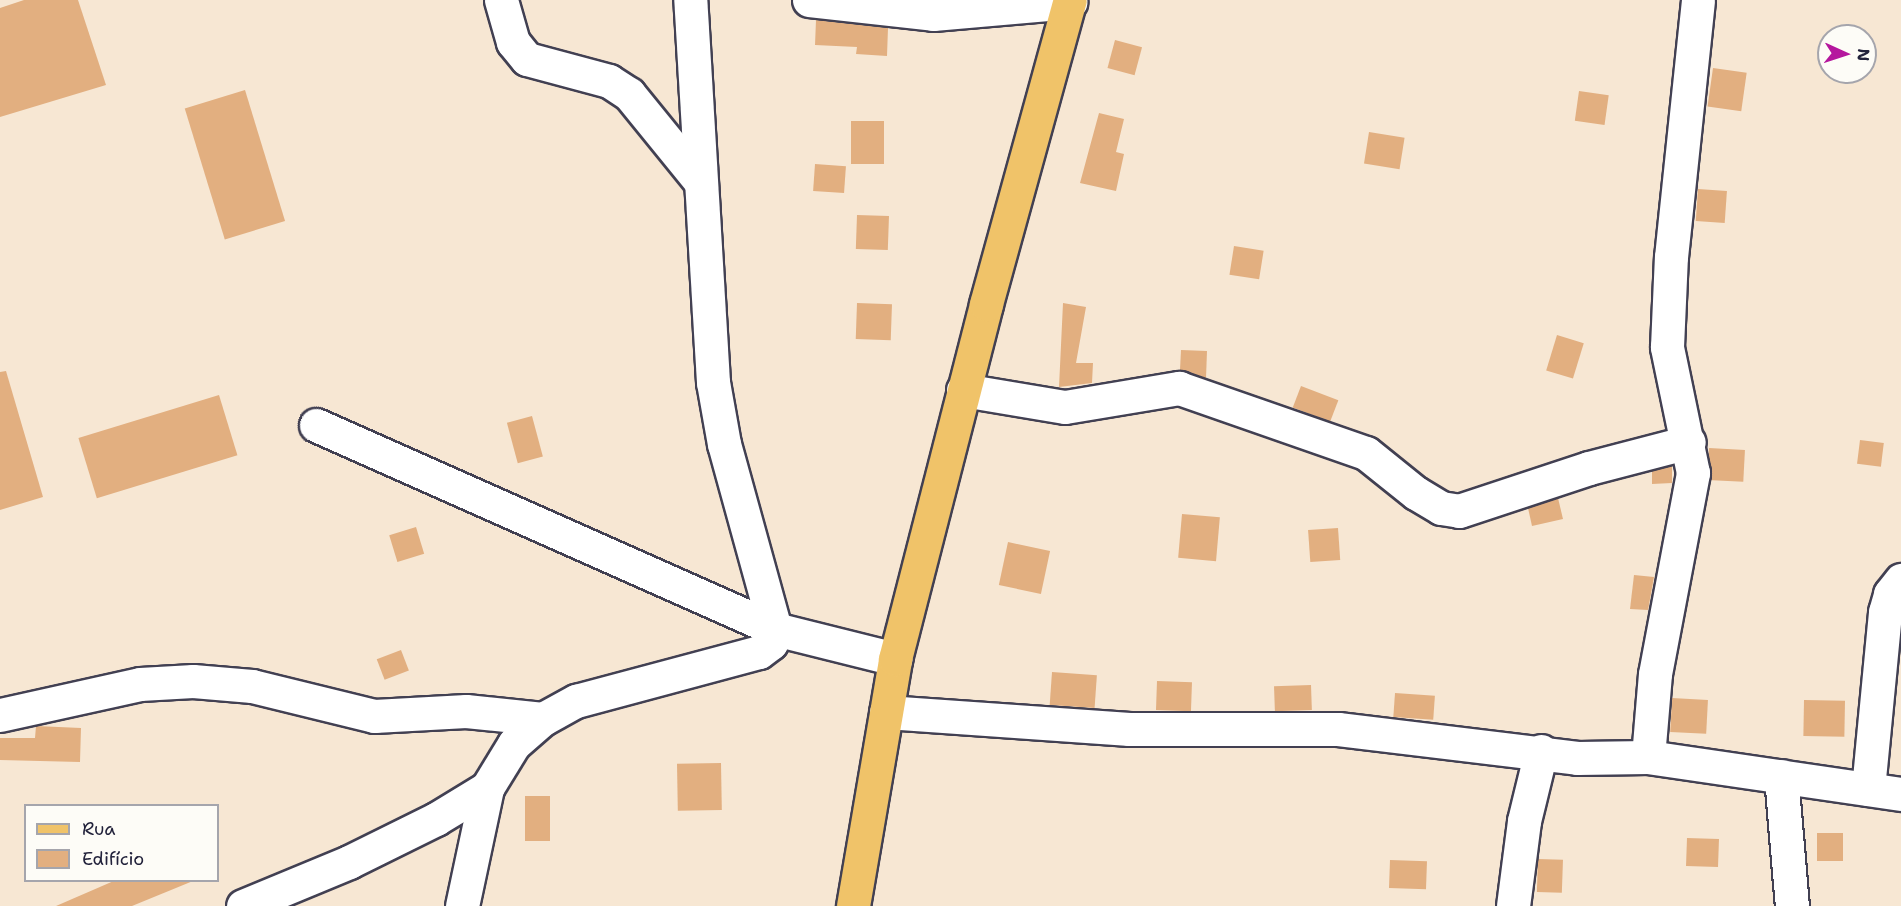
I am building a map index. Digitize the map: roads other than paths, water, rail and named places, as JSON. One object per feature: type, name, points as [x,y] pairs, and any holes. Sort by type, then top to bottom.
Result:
[{"type":"main road","points":[[853,906],[895,659],[963,390],[1070,1]]},
{"type":"street","points":[[501,0],[513,42],[527,59],[609,81],[629,94],[699,180]]},
{"type":"street","points":[[462,906],[487,788],[514,744],[543,718],[576,701],[759,652],[771,643],[776,629],[722,434],[713,382],[699,180],[690,0]]},
{"type":"street","points":[[809,0],[933,14],[1070,1]]},
{"type":"street","points":[[1648,758],[1655,674],[1693,473],[1689,442],[1667,347],[1671,257],[1698,0]]},
{"type":"street","points":[[963,390],[1065,407],[1179,388],[1366,453],[1416,493],[1441,508],[1459,511],[1589,468],[1689,442]]},
{"type":"street","points":[[316,425],[776,629],[895,659]]},
{"type":"street","points":[[1868,789],[1885,612],[1890,594],[1901,580]]},
{"type":"street","points":[[0,715],[140,684],[193,681],[252,686],[374,716],[466,711],[543,718]]},
{"type":"street","points":[[886,712],[1129,729],[1338,729],[1541,751],[1577,758],[1648,758],[1901,794]]},
{"type":"street","points":[[1514,906],[1520,840],[1541,751]]},
{"type":"street","points":[[1781,776],[1792,906]]},
{"type":"street","points":[[243,906],[349,862],[436,819],[487,788]]}]
